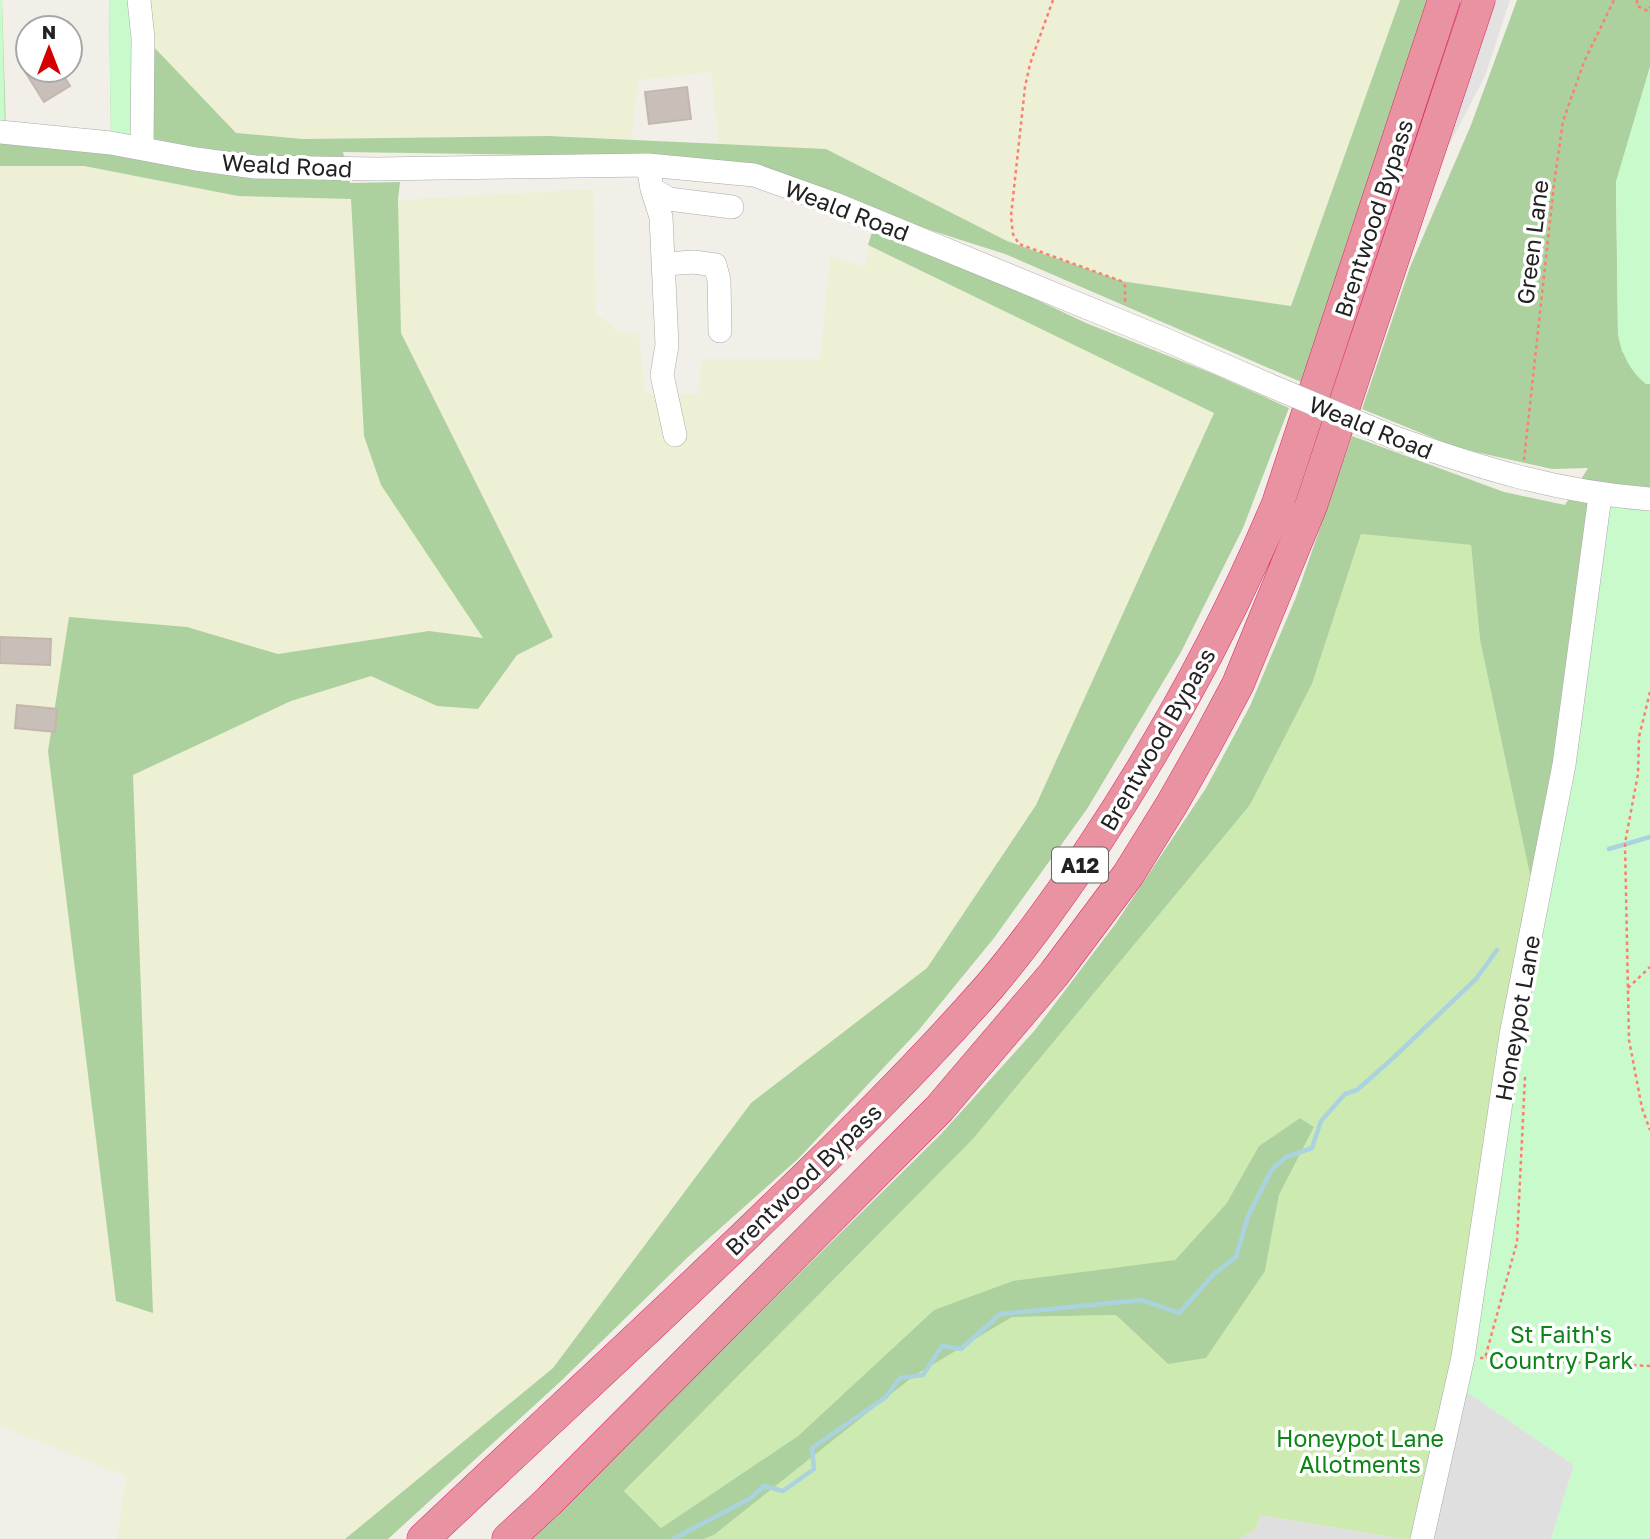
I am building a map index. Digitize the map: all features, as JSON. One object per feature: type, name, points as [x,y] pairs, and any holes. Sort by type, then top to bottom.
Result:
[{"type":"highway","name":"Brentwood Bypass","points":[[424,1539],[868,1117],[990,986],[1052,906],[1096,842],[1170,723],[1247,578],[1278,503],[1444,0]]},
{"type":"highway","name":"Brentwood Bypass","points":[[508,1539],[939,1109],[1054,974],[1128,875],[1172,804],[1238,684],[1291,557],[1320,480],[1479,0]]},
{"type":"street","points":[[139,0],[143,38],[142,148]]},
{"type":"street","name":"Weald Road","points":[[0,132],[72,138],[255,167],[377,169],[598,164],[648,165],[754,175],[848,209],[1393,438],[1522,479],[1600,496],[1650,499]]},
{"type":"street","points":[[648,165],[652,190],[662,217],[667,345],[662,375],[675,435]]},
{"type":"street","points":[[652,190],[669,200],[732,207]]},
{"type":"street","points":[[664,264],[694,262],[715,265],[719,280],[720,331]]},
{"type":"street","name":"Honeypot Lane","points":[[1422,1539],[1474,1357],[1511,1035],[1564,765],[1600,496]]},
{"type":"path","points":[[1053,0],[1030,64],[1025,87],[1012,191],[1013,234],[1019,244],[1121,281],[1125,286],[1123,323]]},
{"type":"path","name":"Green Lane","points":[[1522,479],[1563,121],[1584,62],[1614,0]]},
{"type":"path","points":[[1637,0],[1637,6],[1648,11],[1650,7]]},
{"type":"path","points":[[1650,692],[1639,737],[1638,774],[1625,853],[1629,1040],[1642,1108],[1650,1130]]},
{"type":"path","points":[[1628,988],[1650,967]]},
{"type":"path","points":[[1526,1066],[1517,1241],[1474,1357],[1650,1366]]},
{"type":"shaded area","points":[[1487,0],[1510,0],[1485,76],[1421,199]]},
{"type":"shaded area","points":[[1464,1390],[1574,1465],[1551,1539],[1422,1539]]},
{"type":"shaded area","points":[[1260,1515],[1403,1539],[1239,1539],[1256,1529]]},
{"type":"green space","points":[[0,0],[6,131],[111,143],[109,0],[236,133],[303,139],[548,136],[826,149],[1007,241],[1121,281],[1291,306],[1400,0],[1431,0],[1308,385],[1005,254],[889,217],[800,180],[601,156],[343,152],[350,183],[400,182],[398,200],[401,333],[553,637],[517,655],[478,709],[437,706],[371,676],[291,701],[133,775],[153,1313],[116,1301],[48,751],[69,617],[187,627],[278,654],[429,631],[483,638],[381,485],[364,436],[351,199],[238,196],[84,166],[0,166]]},
{"type":"green space","points":[[2,0],[5,131],[0,131]]},
{"type":"green space","points":[[109,0],[139,0],[142,148],[111,143]]},
{"type":"green space","points":[[138,0],[1400,0],[1291,306],[1121,281],[1007,241],[826,149],[719,144],[711,72],[638,80],[632,140],[548,136],[303,139],[235,133],[143,38]]},
{"type":"green space","points":[[1517,0],[1650,0],[1650,67],[1616,182],[1618,334],[1622,351],[1646,384],[1650,384],[1650,596],[1542,972],[1530,875],[1480,640],[1471,545],[1361,534],[1312,684],[1250,805],[973,1139],[624,1491],[661,1528],[798,1436],[934,1310],[1013,1281],[1175,1260],[1226,1204],[1259,1146],[1300,1118],[1314,1127],[1279,1195],[1265,1271],[1206,1358],[1168,1364],[1116,1315],[1012,1317],[914,1376],[714,1535],[704,1539],[530,1539],[941,1134],[1035,1030],[1116,923],[1206,788],[1250,706],[1296,597],[1352,436],[1504,492],[1565,505],[1588,468],[1552,469],[1458,448],[1362,409],[1410,267],[1471,125]]},
{"type":"green space","points":[[1650,67],[1650,384],[1646,384],[1627,362],[1618,334],[1616,182]]},
{"type":"green space","points":[[0,166],[84,166],[238,196],[398,200],[593,189],[596,313],[620,332],[639,335],[645,394],[699,394],[701,359],[820,359],[830,257],[866,267],[868,245],[1214,412],[1036,805],[927,968],[751,1103],[553,1368],[345,1539],[117,1539],[126,1476],[0,1426]]},
{"type":"green space","points":[[872,232],[969,268],[1086,323],[1211,373],[1289,408],[1243,528],[1181,652],[1087,809],[994,938],[918,1031],[798,1159],[688,1257],[561,1381],[388,1539],[345,1539],[553,1368],[751,1103],[927,968],[1036,805],[1214,413],[868,245]]},
{"type":"green space","name":"St Faith's Country Park","points":[[1600,496],[1650,499],[1650,1539],[1551,1539],[1574,1465],[1464,1390]]},
{"type":"green space","name":"Honeypot Lane Allotments","points":[[1361,534],[1471,545],[1480,640],[1530,875],[1534,925],[1422,1539],[1403,1539],[1260,1515],[1256,1529],[1239,1539],[704,1539],[714,1535],[914,1376],[1012,1317],[1116,1315],[1168,1364],[1265,1271],[1279,1195],[1314,1127],[1300,1118],[1259,1146],[1226,1204],[1175,1260],[934,1310],[798,1436],[661,1528],[624,1491],[973,1139],[1250,805],[1312,684]]},
{"type":"building","points":[[33,84],[69,84],[70,86],[44,102]]},
{"type":"building","points":[[687,87],[691,119],[649,124],[645,92]]},
{"type":"building","points":[[0,637],[51,639],[50,665],[0,663]]},
{"type":"building","points":[[17,705],[57,709],[55,732],[15,728]]},
{"type":"waterway","points":[[1609,849],[1650,837]]},
{"type":"waterway","points":[[673,1539],[751,1498],[764,1486],[783,1491],[814,1469],[812,1448],[886,1397],[900,1378],[923,1375],[942,1346],[961,1349],[1000,1314],[1142,1300],[1179,1313],[1214,1274],[1236,1257],[1248,1216],[1272,1169],[1286,1157],[1312,1148],[1321,1121],[1345,1094],[1357,1090],[1392,1059],[1476,979],[1497,950]]}]
